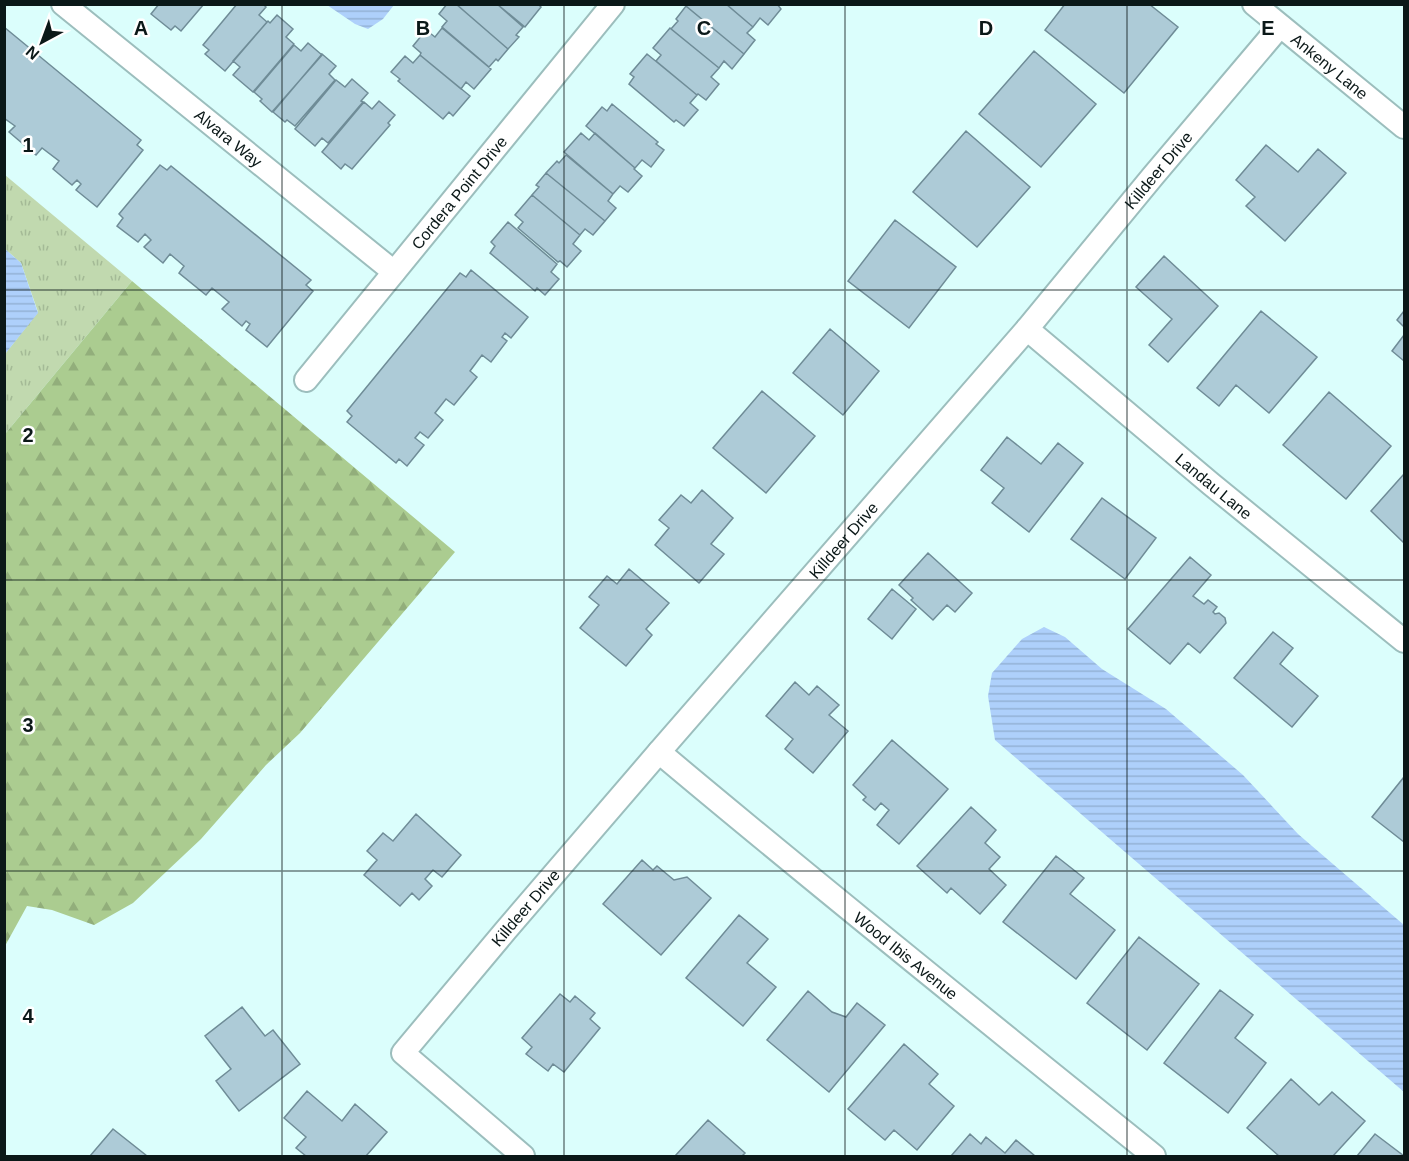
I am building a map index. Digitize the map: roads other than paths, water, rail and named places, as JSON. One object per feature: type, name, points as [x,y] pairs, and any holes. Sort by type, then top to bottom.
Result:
[{"type":"street","name":"Alvara Way","points":[[63,4],[394,272]]},
{"type":"street","name":"Cordera Point Drive","points":[[306,380],[613,4]]},
{"type":"street","name":"Ankeny Lane","points":[[1254,4],[1404,127]]},
{"type":"street","name":"Killdeer Drive","points":[[523,1156],[403,1053],[513,921],[1027,329],[1280,26]]},
{"type":"street","name":"Landau Lane","points":[[1027,329],[1211,484],[1404,641]]},
{"type":"street","name":"Wood Ibis Avenue","points":[[659,752],[1154,1156]]},
{"type":"water","points":[[327,5],[394,5],[383,19],[368,29],[355,24]]},
{"type":"water","points":[[5,249],[21,263],[38,313],[5,354]]},
{"type":"water","points":[[1044,627],[1065,637],[1102,669],[1166,709],[1243,775],[1298,834],[1404,925],[1404,1092],[995,740],[988,696],[992,673],[1022,639]]}]
